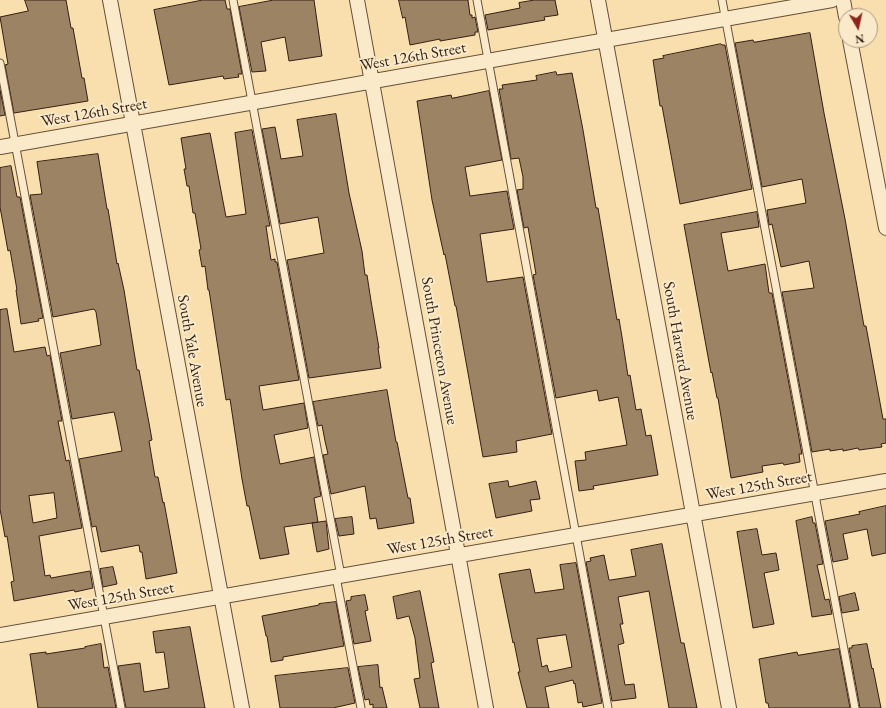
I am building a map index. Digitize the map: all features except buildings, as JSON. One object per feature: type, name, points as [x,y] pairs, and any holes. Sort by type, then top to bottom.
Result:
[{"type":"street","name":"South Yale Avenue","points":[[110,0],[220,597],[242,708]]},
{"type":"street","name":"South Princeton Avenue","points":[[357,0],[486,708]]},
{"type":"street","name":"South Harvard Avenue","points":[[598,0],[729,708]]},
{"type":"street","name":"West 126th Street","points":[[0,147],[832,0]]},
{"type":"street","points":[[852,48],[886,228]]},
{"type":"street","name":"West 125th Street","points":[[0,635],[886,481]]},
{"type":"lane","points":[[232,0],[252,103],[361,708]]},
{"type":"lane","points":[[477,0],[608,708]]},
{"type":"lane","points":[[722,0],[816,493],[855,708]]},
{"type":"lane","points":[[0,63],[121,708]]}]
